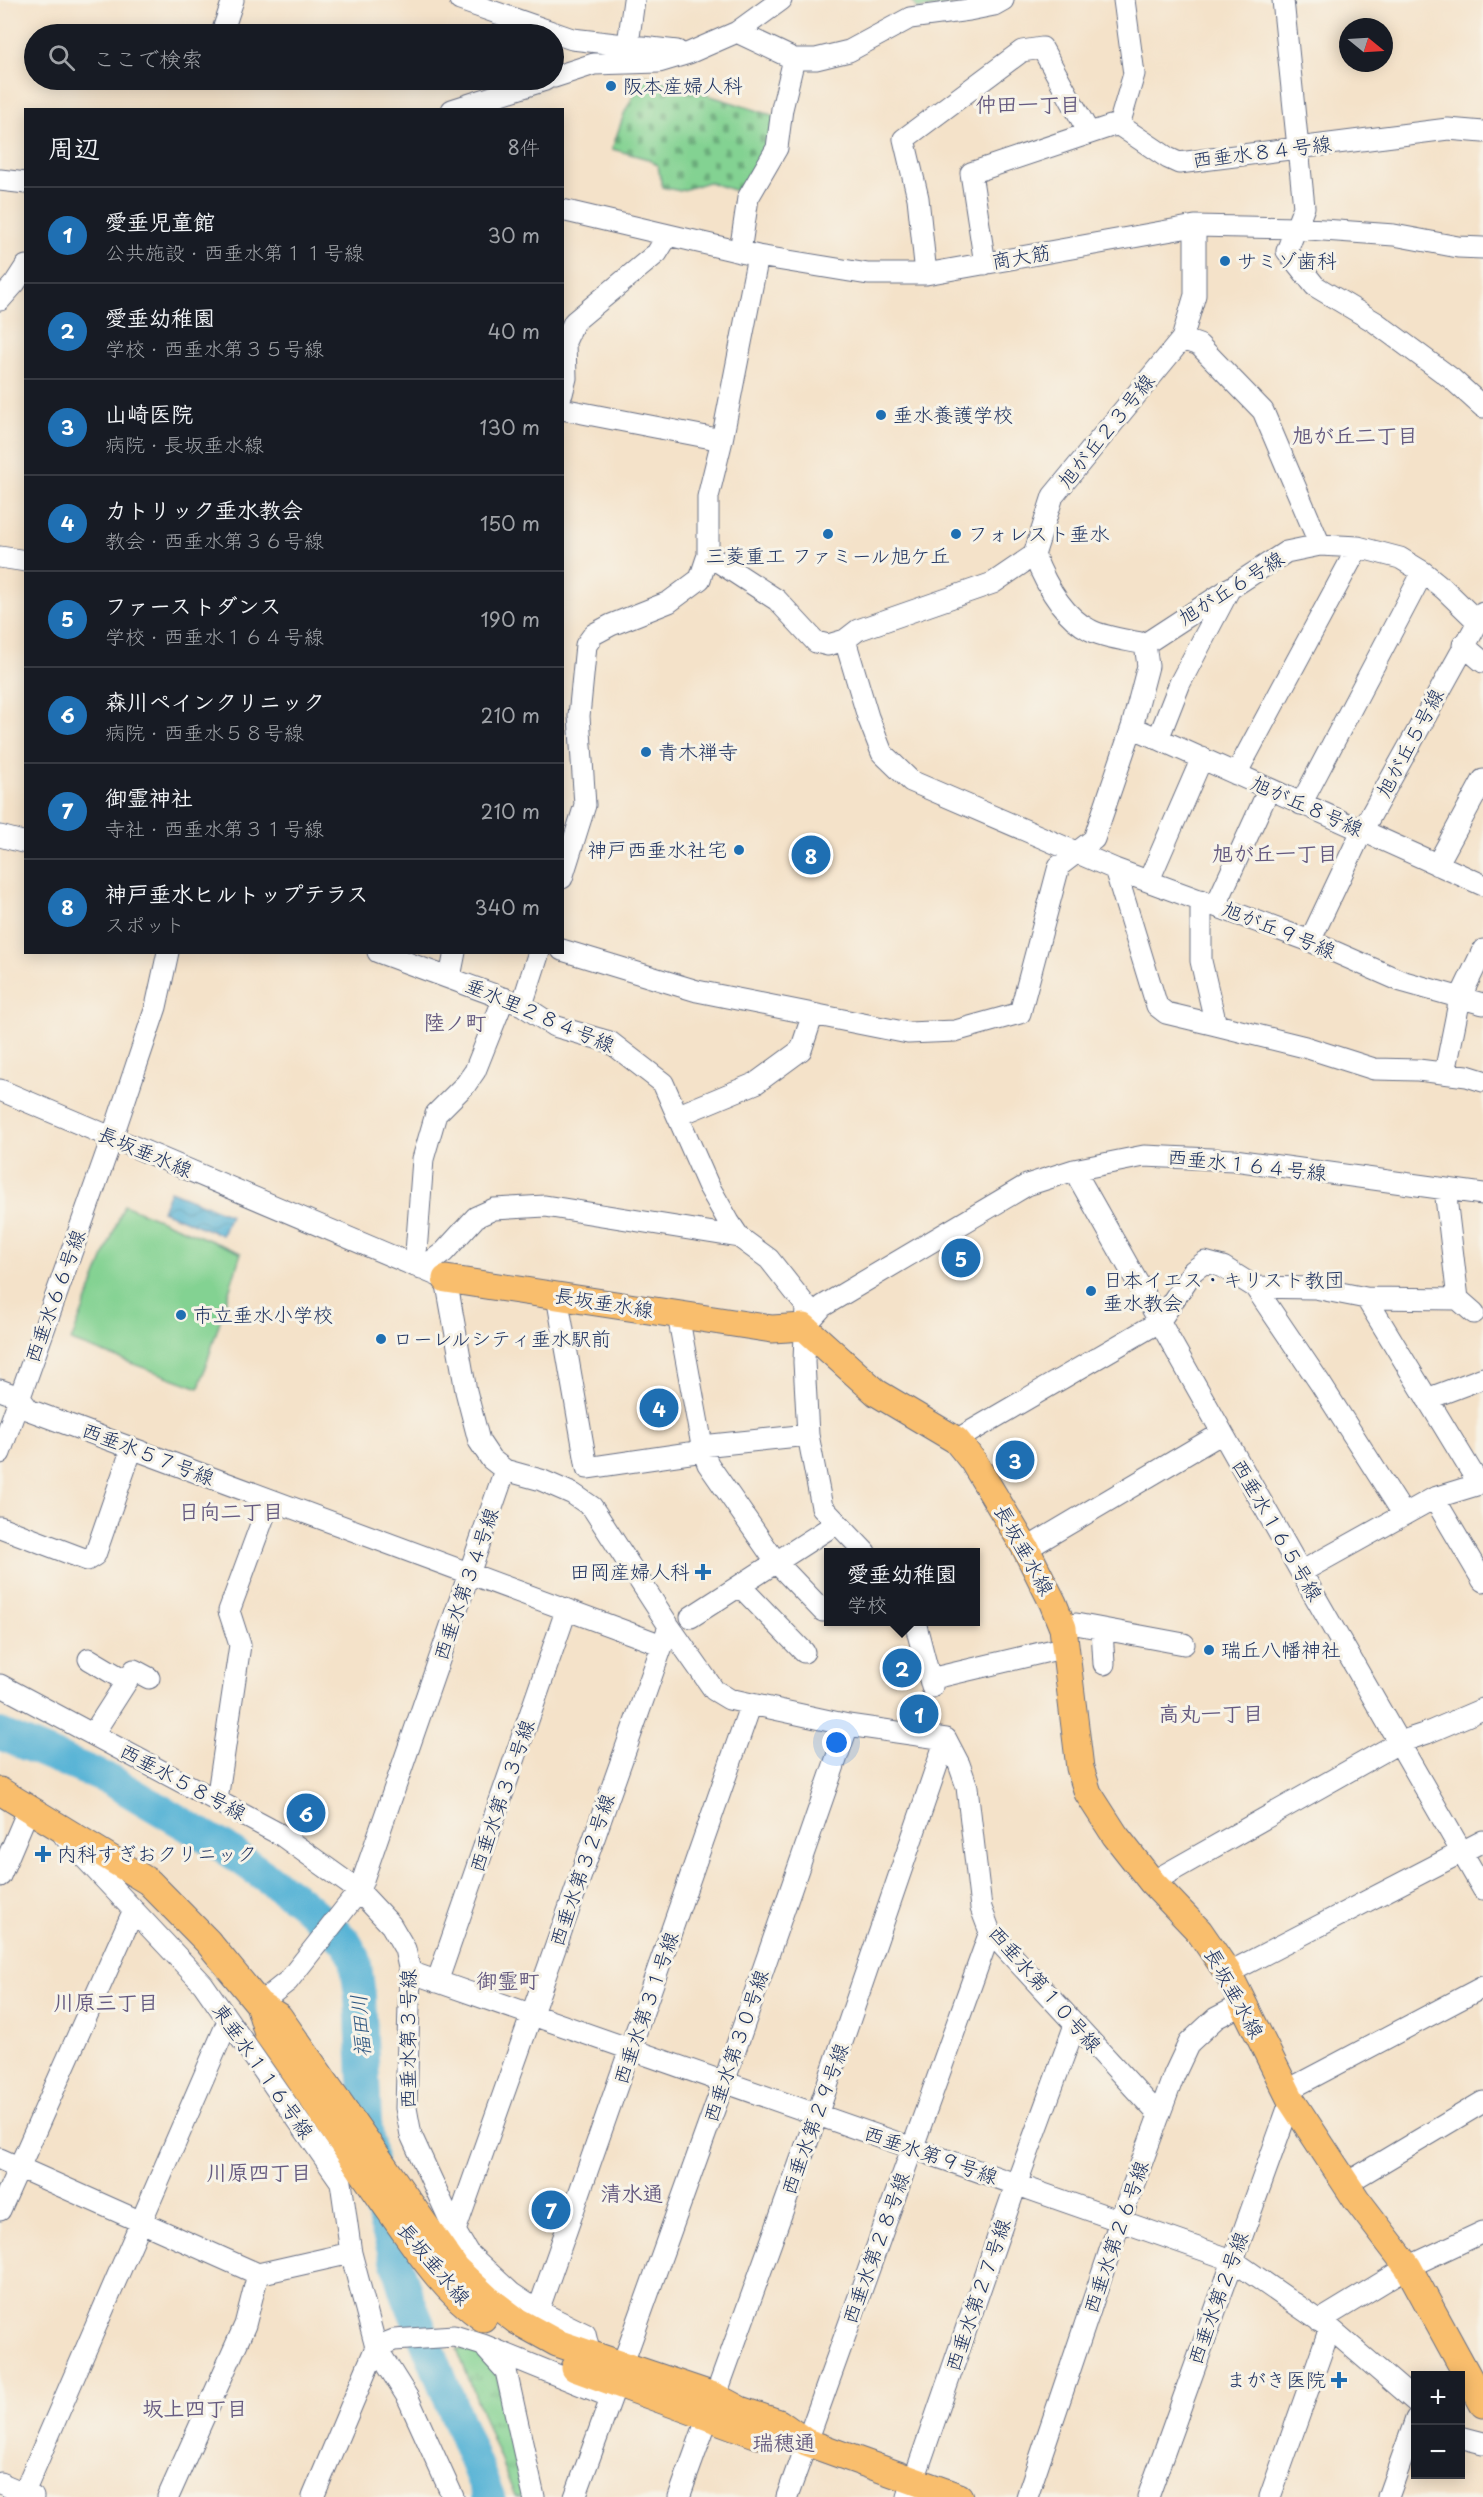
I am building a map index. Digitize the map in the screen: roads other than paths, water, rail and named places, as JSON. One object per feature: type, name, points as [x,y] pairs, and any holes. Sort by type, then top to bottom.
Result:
[{"type":"main road","name":"長坂垂水線","points":[[446,1279],[772,1329],[804,1327],[877,1393],[956,1440],[973,1461],[1026,1549],[1053,1603],[1065,1638],[1080,1768],[1088,1793],[1114,1835],[1152,1882],[1199,1930],[1228,1973],[1288,2096],[1408,2267],[1483,2404]]},
{"type":"main road","name":"長坂垂水線","points":[[0,1791],[149,1882],[208,1942],[259,2004],[268,2034],[333,2112],[417,2248],[453,2279],[488,2299],[517,2321],[557,2343],[590,2355],[616,2383]]},
{"type":"main road","name":"長坂垂水線","points":[[453,2279],[478,2314],[508,2335],[550,2358],[616,2383],[710,2406],[773,2440],[806,2442],[911,2489],[958,2497]]},
{"type":"street","points":[[225,24],[233,0]]},
{"type":"street","points":[[460,0],[529,24]]},
{"type":"street","points":[[628,44],[634,0]]},
{"type":"street","points":[[564,74],[594,64],[659,62],[689,52],[737,32],[781,0]]},
{"type":"street","points":[[737,32],[794,59],[816,59],[849,51],[910,18],[969,10],[994,5],[1003,0]]},
{"type":"street","points":[[985,264],[971,173],[1119,124],[1134,74],[1124,0]]},
{"type":"street","points":[[1283,0],[1304,207],[1287,251],[1315,286],[1375,322],[1452,379],[1483,406]]},
{"type":"street","points":[[564,36],[689,52]]},
{"type":"street","points":[[926,274],[918,198],[904,139],[1022,51],[1042,48],[1089,134]]},
{"type":"street","points":[[564,872],[585,806],[571,716],[586,645],[594,634],[611,625],[669,602],[700,579],[708,555],[708,497],[722,440],[749,254],[748,198],[777,148],[782,109],[794,59]]},
{"type":"street","points":[[459,108],[514,90]]},
{"type":"street","name":"西垂水８４号線","points":[[1119,124],[1179,163],[1448,129],[1483,132]]},
{"type":"street","points":[[0,180],[24,183]]},
{"type":"street","name":"商大筋","points":[[564,210],[749,254],[868,274],[926,274],[1195,226],[1295,228],[1394,235],[1458,247],[1483,248]]},
{"type":"street","points":[[1195,226],[1195,295],[1182,339],[1200,345],[1263,411],[1320,544]]},
{"type":"street","points":[[564,386],[566,378],[565,342],[574,322],[657,253],[668,235]]},
{"type":"street","points":[[0,300],[24,269]]},
{"type":"street","name":"旭が丘２３号線","points":[[1034,555],[1053,496],[1182,339]]},
{"type":"street","points":[[564,409],[722,440]]},
{"type":"street","name":"旭が丘６号線","points":[[1145,644],[1286,552],[1320,544],[1358,547],[1400,558],[1423,572],[1480,617]]},
{"type":"street","points":[[1236,774],[1358,547]]},
{"type":"street","points":[[564,951],[697,991],[908,1033],[955,1031],[1020,1013],[1059,866],[1094,839],[1132,727],[1148,666],[1145,644],[1090,630],[1070,616],[1051,592],[1034,555],[993,583],[858,630],[845,640],[828,645],[816,642],[777,600],[708,555]]},
{"type":"street","points":[[0,557],[24,561]]},
{"type":"street","points":[[1301,804],[1423,572]]},
{"type":"street","points":[[1158,739],[1180,683],[1231,586]]},
{"type":"street","name":"旭が丘５号線","points":[[1310,941],[1362,831],[1480,617]]},
{"type":"street","name":"旭が丘９号線","points":[[845,640],[868,717],[882,753],[911,781],[1115,869],[1149,879],[1310,941],[1401,981],[1483,1004]]},
{"type":"street","points":[[1463,645],[1483,662]]},
{"type":"street","name":"旭が丘８号線","points":[[1132,727],[1483,885]]},
{"type":"street","points":[[1149,879],[1202,758]]},
{"type":"street","points":[[1437,865],[1483,780]]},
{"type":"street","points":[[1216,1025],[1201,961],[1208,902],[1269,789]]},
{"type":"street","points":[[0,836],[24,842]]},
{"type":"street","points":[[1115,869],[1157,1006],[1166,1013],[1305,1047],[1374,1070],[1444,1073],[1483,1081]]},
{"type":"street","points":[[1444,1073],[1460,998],[1483,950]]},
{"type":"street","name":"西垂水６６号線","points":[[0,1454],[9,1393],[112,1138],[156,1007],[168,954]]},
{"type":"street","name":"垂水里２８４号線","points":[[384,954],[513,1001],[554,1026],[610,1042],[631,1057],[663,1083],[708,1185],[739,1237]]},
{"type":"street","points":[[450,977],[455,954]]},
{"type":"street","points":[[418,1268],[423,1159],[436,1114],[466,1084],[475,1071],[538,954]]},
{"type":"street","points":[[679,1115],[756,1083],[801,1050],[813,1014]]},
{"type":"street","name":"長坂垂水線","points":[[0,1090],[446,1279]]},
{"type":"street","name":"西垂水１６４号線","points":[[804,1327],[823,1306],[1027,1185],[1074,1170],[1144,1156],[1234,1160],[1483,1194]]},
{"type":"street","name":"西垂水１６５号線","points":[[1074,1170],[1483,1889]]},
{"type":"street","points":[[1255,1287],[1315,1288],[1366,1298],[1466,1306],[1444,1189]]},
{"type":"street","points":[[418,1268],[444,1252],[476,1217],[494,1209],[546,1206],[739,1237],[768,1259],[806,1306],[804,1327],[808,1435],[822,1507],[861,1548]]},
{"type":"street","points":[[956,1440],[1159,1322],[1193,1271],[1204,1263],[1223,1267],[1255,1287],[1404,1515]]},
{"type":"street","points":[[446,1279],[466,1391],[479,1441],[491,1459],[505,1470],[541,1480],[573,1494],[592,1507],[665,1635],[714,1690],[729,1699],[848,1725],[946,1739]]},
{"type":"street","points":[[557,1296],[587,1468],[703,1448],[808,1435]]},
{"type":"street","points":[[1301,1572],[1434,1498],[1481,1483],[1366,1298]]},
{"type":"street","points":[[678,1314],[708,1464],[776,1563],[823,1611]]},
{"type":"street","points":[[1427,1399],[1483,1378]]},
{"type":"street","name":"西垂水５７号線","points":[[9,1393],[29,1410],[566,1611],[665,1635]]},
{"type":"street","points":[[1026,1549],[1222,1433]]},
{"type":"street","points":[[0,1527],[87,1560],[94,1555],[132,1448]]},
{"type":"street","name":"西垂水第３４号線","points":[[259,2004],[288,1981],[356,1895],[505,1470]]},
{"type":"street","points":[[1434,1498],[1483,1581]]},
{"type":"street","points":[[218,1800],[240,1645],[229,1611],[270,1500]]},
{"type":"street","points":[[692,1617],[837,1523]]},
{"type":"street","points":[[740,1586],[804,1652]]},
{"type":"street","name":"西垂水第３３号線","points":[[437,1982],[566,1611]]},
{"type":"street","points":[[916,1626],[931,1683],[1065,1638],[1076,1623],[1184,1644]]},
{"type":"street","points":[[1102,1629],[1104,1664]]},
{"type":"street","name":"西垂水第３２号線","points":[[455,2231],[665,1635]]},
{"type":"street","points":[[89,1659],[126,1681]]},
{"type":"street","points":[[93,1734],[134,1670],[149,1678]]},
{"type":"street","name":"西垂水５８号線","points":[[0,1685],[218,1800],[281,1836],[356,1895]]},
{"type":"street","name":"西垂水第３１号線","points":[[538,2311],[632,2049],[751,1704]]},
{"type":"street","points":[[1152,1882],[1400,1742],[1483,1709]]},
{"type":"street","name":"西垂水第３０号線","points":[[575,2497],[724,2082],[848,1725]]},
{"type":"street","name":"西垂水第１０号線","points":[[946,1739],[959,1764],[967,1787],[981,1908],[990,1932],[1159,2115]]},
{"type":"street","name":"西垂水第２９号線","points":[[679,2497],[817,2115],[946,1739]]},
{"type":"street","points":[[0,1876],[39,1815]]},
{"type":"street","name":"東垂水１１６号線","points":[[39,1815],[203,1984],[341,2182],[351,2253],[385,2344],[453,2497]]},
{"type":"street","points":[[1228,1973],[1483,1841]]},
{"type":"street","name":"西垂水第３号線","points":[[356,1895],[391,1925],[405,1949],[410,1972],[408,2117],[411,2134],[455,2231],[468,2253],[480,2267],[511,2293],[538,2311],[585,2334],[590,2355]]},
{"type":"street","points":[[0,2210],[10,2163],[133,1912]]},
{"type":"street","name":"西垂水第２８号線","points":[[787,2497],[990,1932]]},
{"type":"street","name":"西垂水第９号線","points":[[410,1972],[1232,2260],[1324,2324],[1411,2398]]},
{"type":"street","points":[[1288,2096],[1483,1987]]},
{"type":"street","name":"西垂水第２６号線","points":[[1027,2497],[1120,2221],[1159,2115],[1189,2043],[1216,2018],[1243,2004]]},
{"type":"street","points":[[0,2483],[26,2496],[228,2021]]},
{"type":"street","name":"西垂水第２７号線","points":[[911,2489],[1016,2185],[1075,2025]]},
{"type":"street","name":"西垂水第２号線","points":[[1148,2497],[1288,2096]]},
{"type":"street","points":[[1347,2183],[1483,2102]]},
{"type":"street","points":[[10,2163],[258,2274],[351,2253]]},
{"type":"street","points":[[1270,2497],[1324,2324],[1408,2267],[1483,2232]]},
{"type":"street","points":[[168,2497],[245,2325],[258,2274]]},
{"type":"street","points":[[313,2497],[385,2344],[454,2336],[616,2383]]},
{"type":"street","points":[[483,2345],[506,2371],[534,2497]]},
{"type":"street","points":[[1388,2497],[1414,2425]]},
{"type":"street","points":[[1465,2438],[1483,2443]]},
{"type":"water","points":[[170,1191],[230,1215],[222,1235],[162,1211]]},
{"type":"waterway","name":"福田川","points":[[0,1734],[110,1780],[225,1848],[300,1901],[345,1941],[355,1958],[360,1996],[366,2122],[375,2192],[407,2295],[489,2497]]},
{"type":"place","name":"阪本産婦人科","points":[[611,86]]},
{"type":"place","name":"サミゾ歯科","points":[[1225,261]]},
{"type":"place","name":"垂水養護学校","points":[[881,415]]},
{"type":"place","name":"三菱重工 ファミール旭ケ丘","points":[[828,534]]},
{"type":"place","name":"フォレスト垂水","points":[[956,534]]},
{"type":"place","name":"青木禅寺","points":[[646,752]]},
{"type":"place","name":"神戸西垂水社宅","points":[[739,850]]},
{"type":"place","name":"神戸垂水ヒルトップテラス","points":[[811,855]]},
{"type":"place","name":"ファーストダンス","points":[[961,1258]]},
{"type":"place","name":"日本イエス・キリスト教団 垂水教会","points":[[1091,1291]]},
{"type":"place","name":"市立垂水小学校","points":[[181,1315]]},
{"type":"place","name":"ローレルシティ垂水駅前","points":[[381,1339]]},
{"type":"place","name":"カトリック垂水教会","points":[[659,1408]]},
{"type":"place","name":"山崎医院","points":[[1015,1460]]},
{"type":"place","name":"田岡産婦人科","points":[[703,1572]]},
{"type":"place","name":"瑞丘八幡神社","points":[[1209,1650]]},
{"type":"place","name":"愛垂幼稚園","points":[[902,1668]]},
{"type":"place","name":"愛垂児童館","points":[[919,1714]]},
{"type":"place","name":"森川ペインクリニック","points":[[306,1813]]},
{"type":"place","name":"内科すぎおクリニック","points":[[43,1854]]},
{"type":"place","name":"御霊神社","points":[[551,2210]]},
{"type":"place","name":"まがき医院","points":[[1339,2380]]},
{"type":"district","name":"仲田一丁目","points":[[1028,105]]},
{"type":"district","name":"旭が丘二丁目","points":[[1355,436]]},
{"type":"district","name":"旭が丘一丁目","points":[[1275,854]]},
{"type":"district","name":"陸ノ町","points":[[455,1023]]},
{"type":"district","name":"日向二丁目","points":[[231,1512]]},
{"type":"district","name":"高丸一丁目","points":[[1211,1714]]},
{"type":"district","name":"御霊町","points":[[508,1981]]},
{"type":"district","name":"川原三丁目","points":[[106,2003]]},
{"type":"district","name":"川原四丁目","points":[[259,2173]]},
{"type":"district","name":"清水通","points":[[632,2194]]},
{"type":"district","name":"坂上四丁目","points":[[195,2409]]},
{"type":"district","name":"瑞穂通","points":[[784,2443]]}]
